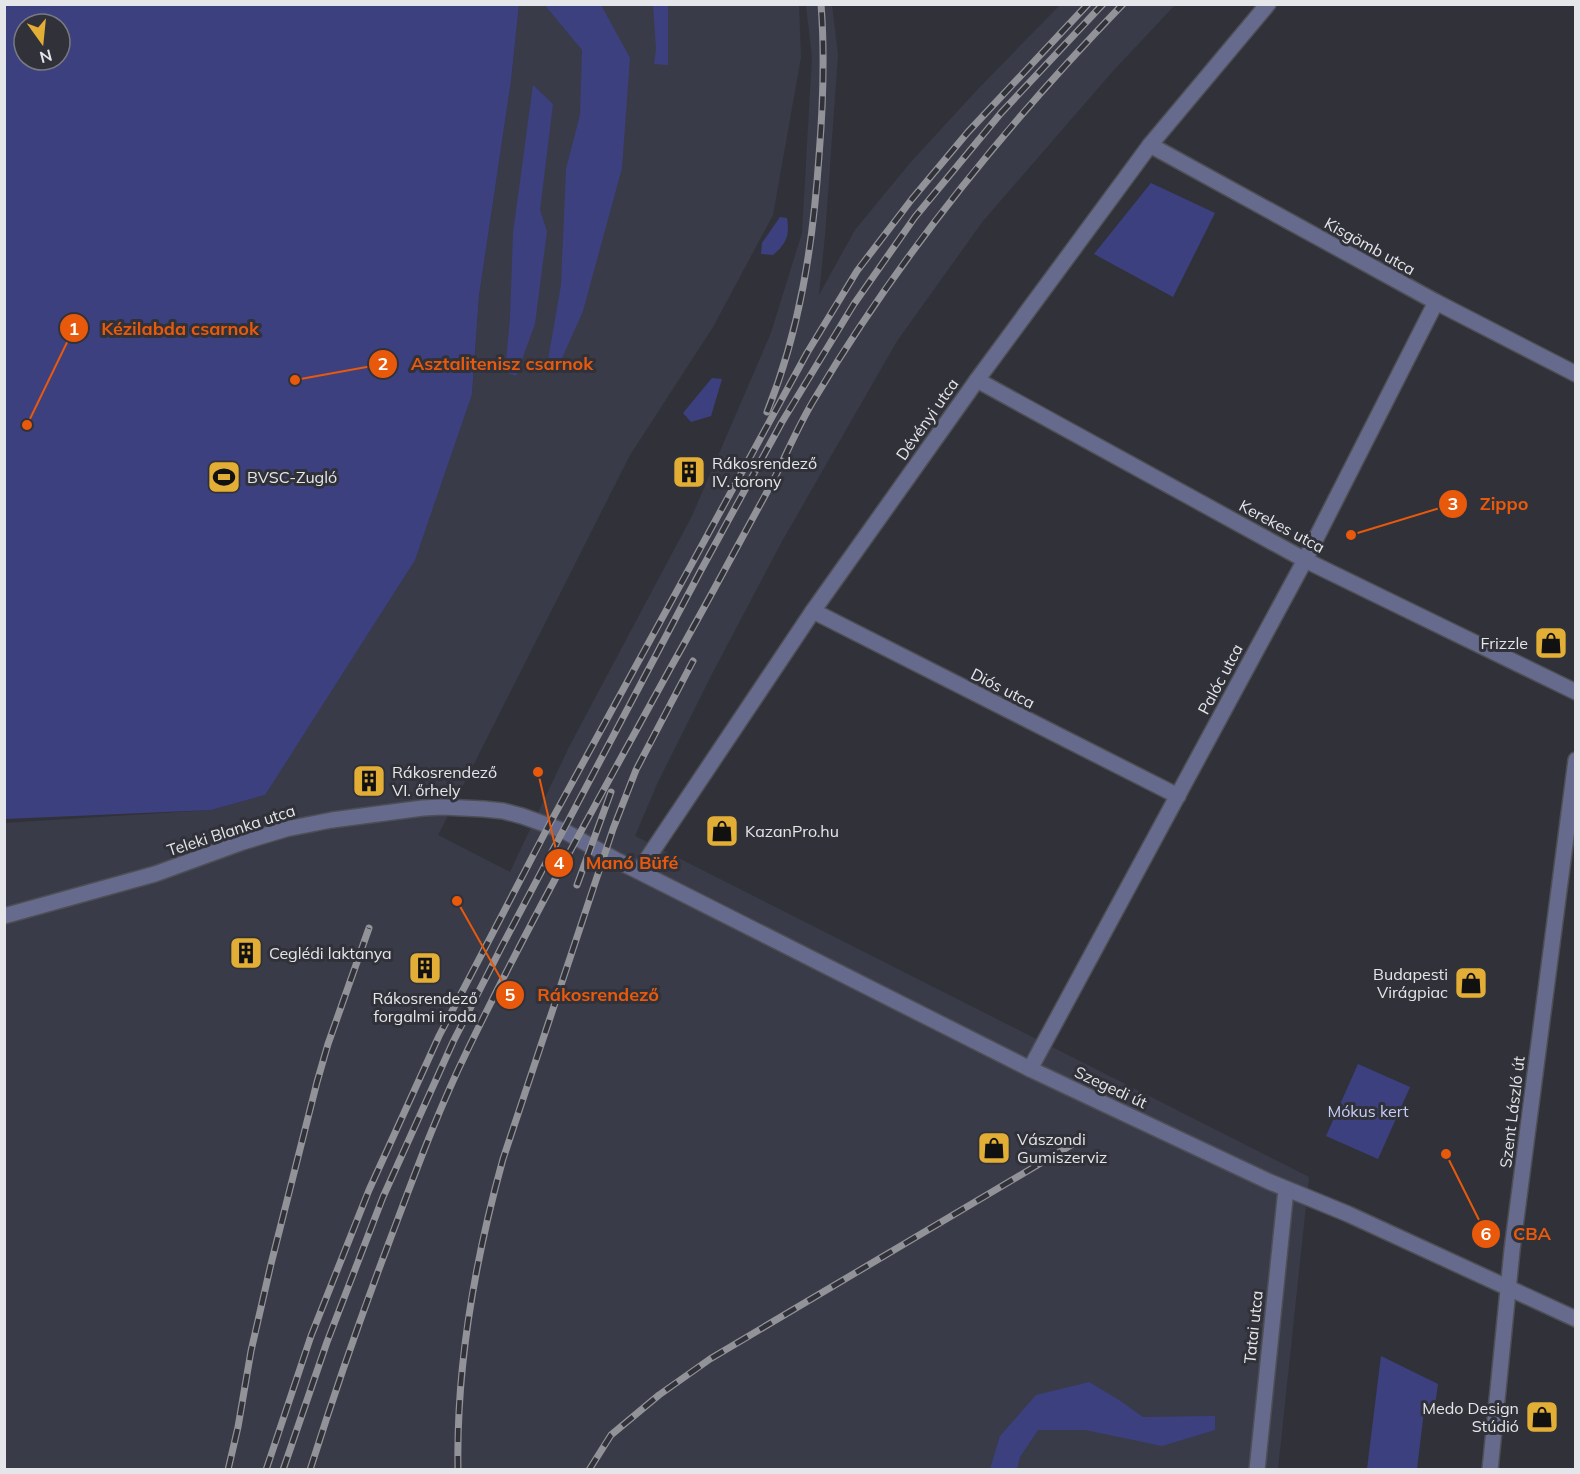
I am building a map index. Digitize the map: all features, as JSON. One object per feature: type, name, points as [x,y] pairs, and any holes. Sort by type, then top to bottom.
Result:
[{"type":"street","name":"Dévényi utca","points":[[639,872],[813,611],[977,380],[1150,145],[1268,4]]},
{"type":"street","name":"Kisgömb utca","points":[[1150,145],[1436,302],[1575,374]]},
{"type":"street","name":"Palóc utca","points":[[1030,1069],[1305,560],[1436,302]]},
{"type":"street","name":"Kerekes utca","points":[[977,380],[1305,560],[1575,692]]},
{"type":"street","name":"Diós utca","points":[[813,611],[1178,796]]},
{"type":"street","name":"Szent László út","points":[[1490,1470],[1508,1288],[1575,760]]},
{"type":"street","name":"Teleki Blanka utca","points":[[4,916],[155,874],[286,829],[332,820],[442,807],[503,811],[531,818],[564,831],[639,872]]},
{"type":"street","name":"Szegedi út","points":[[639,872],[1030,1069],[1286,1189],[1348,1214],[1575,1319]]},
{"type":"street","name":"Tatai utca","points":[[1257,1470],[1286,1189]]},
{"type":"shaded area","points":[[519,5],[799,5],[801,57],[773,215],[713,327],[630,455],[438,835],[510,872],[569,747],[692,516],[771,333],[802,233],[812,57],[806,5],[832,5],[838,55],[819,295],[855,230],[910,163],[1060,5],[1175,5],[1113,71],[983,221],[897,341],[781,543],[657,784],[635,836],[1309,1177],[1278,1469],[5,1470],[5,823],[211,810],[265,795],[472,394],[479,296],[511,81]]},
{"type":"green space","name":"BVSC-Zugló","points":[[5,4],[519,5],[511,81],[479,296],[472,394],[415,560],[265,795],[211,810],[5,819]]},
{"type":"green space","points":[[544,4],[601,5],[630,58],[622,168],[583,311],[559,365],[548,360],[561,285],[566,169],[580,115],[582,50]]},
{"type":"green space","points":[[653,5],[668,5],[668,65],[654,64],[656,49]]},
{"type":"green space","points":[[533,85],[553,104],[540,210],[547,231],[535,324],[516,376],[505,372],[510,318],[513,233]]},
{"type":"green space","points":[[1151,183],[1215,213],[1173,297],[1094,254]]},
{"type":"green space","points":[[780,217],[787,218],[788,230],[784,243],[773,255],[761,254],[762,243]]},
{"type":"green space","points":[[712,378],[722,379],[711,416],[691,422],[683,413]]},
{"type":"green space","name":"Mókus kert","points":[[1358,1064],[1410,1087],[1378,1159],[1326,1136]]},
{"type":"green space","points":[[1381,1356],[1438,1384],[1434,1412],[1424,1411],[1417,1469],[1367,1469]]},
{"type":"green space","points":[[1089,1382],[1143,1417],[1215,1416],[1215,1430],[1162,1446],[1085,1430],[1038,1430],[1020,1457],[1017,1469],[990,1469],[1000,1436],[1036,1395]]},
{"type":"railway","points":[[767,412],[788,350],[809,254],[822,99],[821,4]]},
{"type":"railway","points":[[266,1470],[311,1336],[369,1190],[439,1036],[549,825],[807,353],[857,271],[912,199],[968,132],[1088,4]]},
{"type":"railway","points":[[283,1470],[327,1342],[383,1197],[453,1042],[700,572],[782,422],[854,304],[915,217],[1001,113],[1103,4]]},
{"type":"railway","points":[[310,1470],[378,1273],[426,1146],[457,1073],[542,904],[773,481],[809,408],[883,293],[958,192],[1038,96],[1123,4]]},
{"type":"railway","points":[[458,1470],[460,1391],[469,1313],[484,1235],[503,1159],[613,829],[636,770],[693,661]]},
{"type":"railway","points":[[577,885],[611,792]]},
{"type":"railway","points":[[228,1470],[251,1351],[317,1082],[369,928]]},
{"type":"railway","points":[[589,1470],[611,1435],[659,1395],[710,1359],[1083,1138]]},
{"type":"place","name":"Asztalitenisz csarnok","points":[[295,380]]},
{"type":"place","name":"Kézilabda csarnok","points":[[27,425]]},
{"type":"place","name":"Rákosrendező IV. torony","points":[[689,472]]},
{"type":"place","name":"BVSC-Zugló","points":[[224,477]]},
{"type":"place","name":"Zippo","points":[[1351,535]]},
{"type":"place","name":"Frizzle","points":[[1551,643]]},
{"type":"place","name":"Manó Büfé","points":[[538,772]]},
{"type":"place","name":"Rákosrendező VI. őrhely","points":[[369,781]]},
{"type":"place","name":"KazanPro.hu","points":[[722,831]]},
{"type":"place","name":"Rákosrendező","points":[[457,901]]},
{"type":"place","name":"Ceglédi laktanya","points":[[246,953]]},
{"type":"place","name":"Rákosrendező forgalmi iroda","points":[[425,968]]},
{"type":"place","name":"Budapesti Virágpiac","points":[[1471,983]]},
{"type":"place","name":"Vászondi Gumiszerviz","points":[[994,1148]]},
{"type":"place","name":"CBA","points":[[1446,1154]]},
{"type":"place","name":"Medo Design Stúdió","points":[[1542,1417]]}]
